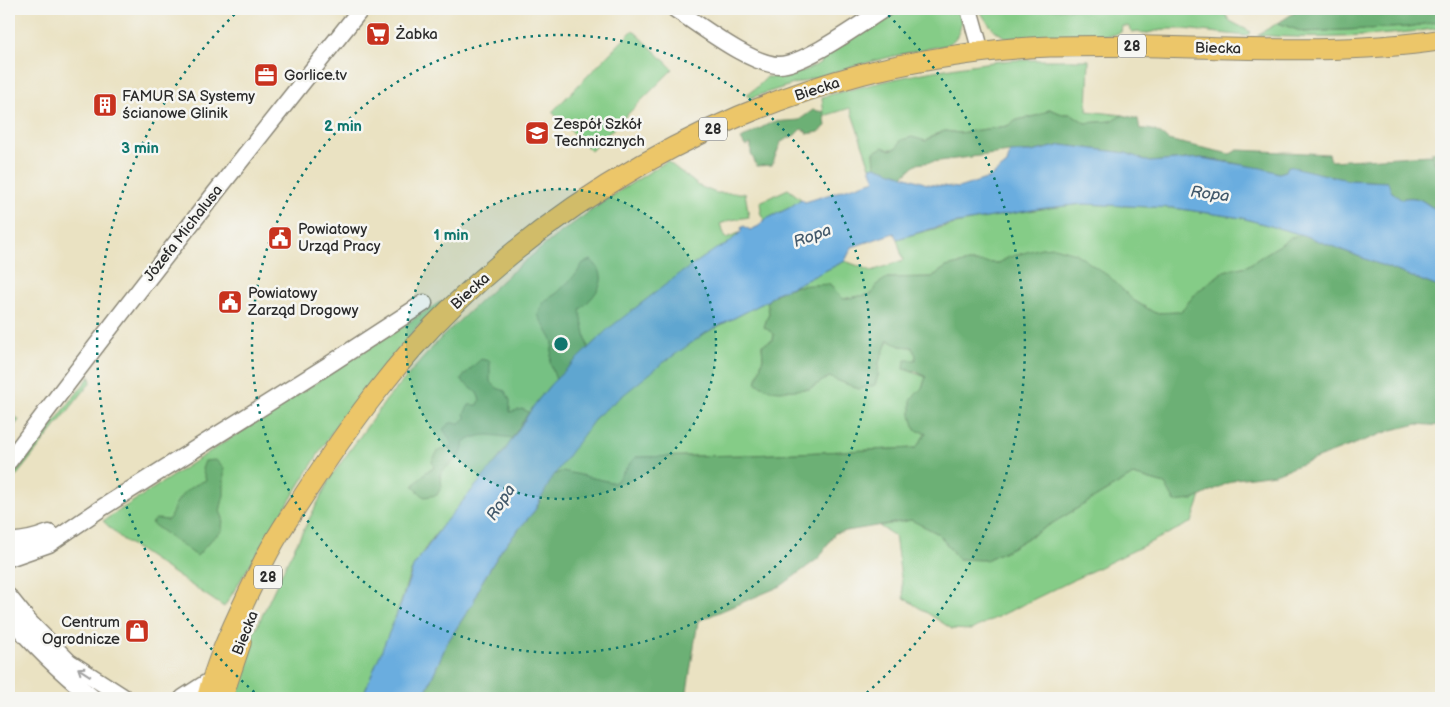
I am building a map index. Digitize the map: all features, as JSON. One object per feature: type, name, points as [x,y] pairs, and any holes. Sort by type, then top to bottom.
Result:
[{"type":"main road","name":"Biecka","points":[[209,689],[230,632],[271,547],[326,461],[377,390],[452,306],[509,255],[619,177],[695,137],[764,107],[801,94],[870,72],[981,52],[1017,48],[1085,46],[1304,49],[1366,47],[1441,40]]},
{"type":"main road","name":"Biecka","points":[[222,698],[245,631],[275,562],[326,461]]},
{"type":"street","name":"Józefa Michalusa","points":[[9,461],[158,265],[361,9]]},
{"type":"street","points":[[675,9],[749,56],[765,63],[781,65],[806,57],[884,9]]},
{"type":"street","points":[[969,9],[981,52]]},
{"type":"street","points":[[9,558],[49,544],[103,507],[424,303]]},
{"type":"street","points":[[9,542],[38,538],[103,507]]},
{"type":"street","points":[[9,597],[29,622],[69,662],[125,698]]},
{"type":"street","points":[[9,616],[63,674],[93,698]]},
{"type":"street","name":"Biecka","points":[[183,698],[209,689]]},
{"type":"green space","points":[[899,9],[959,9],[960,30],[952,42],[947,45],[823,75],[750,98],[746,95],[767,77],[795,74],[822,62],[820,59]]},
{"type":"green space","points":[[979,9],[1207,9],[1208,14],[1219,15],[1222,10],[1230,21],[1251,32],[1246,36],[1184,29],[1165,29],[1143,34],[1139,31],[1132,32],[1128,26],[1122,26],[1121,32],[1113,35],[1007,38],[991,26]]},
{"type":"green space","points":[[1300,9],[1441,9],[1441,21],[1408,27],[1303,32],[1278,23]]},
{"type":"green space","points":[[1441,21],[1441,28],[1395,34],[1326,37],[1257,35],[1278,23],[1303,32],[1408,27]]},
{"type":"green space","points":[[633,30],[673,69],[591,151],[552,112]]},
{"type":"green space","points":[[1012,60],[1089,60],[1087,111],[1123,115],[1111,121],[1085,123],[1072,114],[1062,114],[1050,109],[1040,115],[1017,120],[1007,126],[959,133],[945,131],[936,134],[926,141],[918,140],[897,148],[874,152],[875,166],[870,167],[850,108],[824,116],[822,97],[916,74]]},
{"type":"green space","points":[[1050,109],[1062,114],[1072,114],[1085,123],[1111,121],[1123,115],[1138,119],[1140,129],[1155,131],[1168,140],[1230,154],[1238,150],[1329,154],[1331,161],[1431,155],[1441,176],[1441,206],[1435,209],[1415,198],[1400,199],[1391,191],[1388,182],[1348,180],[1286,171],[1279,173],[1201,158],[1150,162],[1126,153],[1062,145],[1031,152],[1010,152],[916,164],[902,177],[875,166],[874,152],[883,147],[890,150],[897,148],[901,140],[912,137],[926,141],[936,134],[945,131],[959,133],[1007,126],[1017,120],[1040,115]]},
{"type":"green space","points":[[813,110],[824,112],[826,126],[819,132],[807,134],[806,131],[801,129],[795,135],[781,142],[772,165],[757,166],[751,154],[751,144],[745,146],[741,139],[772,122],[799,120]]},
{"type":"green space","points":[[1441,151],[1441,176],[1431,152]]},
{"type":"green space","points":[[667,161],[699,186],[716,193],[745,193],[749,217],[720,224],[726,238],[739,233],[733,240],[703,258],[624,317],[586,349],[544,392],[501,455],[423,551],[414,566],[392,627],[364,693],[364,698],[233,698],[241,677],[248,646],[286,564],[332,475],[387,399],[441,338],[507,276],[556,236],[610,197]]},
{"type":"green space","points":[[788,189],[801,199],[789,208],[764,220],[760,212],[760,202]]},
{"type":"green space","points":[[1083,204],[1174,208],[1242,218],[1303,235],[1292,237],[1247,266],[1224,271],[1197,292],[1180,312],[1155,313],[1133,300],[1110,277],[1009,257],[999,263],[968,262],[946,267],[932,277],[887,278],[872,294],[842,299],[830,284],[792,287],[845,261],[872,271],[903,260],[897,239],[989,217]]},
{"type":"green space","points":[[1303,235],[1441,288],[1441,426],[1417,424],[1392,430],[1275,474],[1236,479],[1193,500],[1175,502],[1165,484],[1133,475],[1011,548],[986,560],[958,559],[939,534],[911,520],[835,533],[819,558],[781,586],[698,621],[686,698],[423,698],[447,643],[474,601],[480,585],[502,549],[535,510],[553,475],[563,471],[615,483],[635,457],[751,455],[916,448],[926,433],[915,430],[911,415],[911,399],[922,388],[926,377],[915,371],[904,369],[905,360],[916,360],[912,347],[900,346],[888,340],[879,362],[875,385],[859,389],[829,377],[809,389],[770,390],[756,383],[763,358],[762,345],[773,340],[774,334],[764,327],[769,313],[767,301],[774,295],[797,286],[830,284],[843,299],[872,294],[876,285],[887,278],[932,277],[946,267],[968,262],[999,263],[1009,257],[1041,248],[1054,247],[1075,253],[1110,277],[1133,300],[1155,313],[1180,312],[1197,292],[1224,271],[1247,266],[1292,237]]},
{"type":"green space","points":[[591,260],[601,274],[601,280],[596,293],[580,310],[588,348],[556,380],[550,363],[553,342],[538,315],[543,302],[557,293],[577,273],[583,263]]},
{"type":"green space","points":[[767,301],[769,313],[764,327],[774,333],[773,340],[762,345],[763,358],[756,383],[809,389],[829,377],[859,389],[878,376],[879,362],[888,340],[900,346],[912,347],[917,356],[916,360],[904,369],[926,377],[922,388],[926,433],[916,448],[751,455],[635,457],[615,483],[563,472],[553,475],[597,416],[657,367],[707,332]]},
{"type":"green space","points":[[440,302],[442,304],[418,326],[337,424],[224,607],[122,539],[103,521]]},
{"type":"green space","points":[[481,359],[490,361],[490,381],[497,388],[505,391],[510,400],[510,412],[522,409],[529,412],[512,438],[487,435],[463,442],[462,452],[440,475],[442,486],[437,495],[424,497],[413,486],[427,471],[434,468],[432,461],[438,451],[452,446],[443,429],[450,423],[460,423],[466,418],[464,414],[469,405],[478,405],[480,400],[477,393],[461,380]]},
{"type":"green space","points":[[90,376],[91,382],[9,485],[9,481]]},
{"type":"green space","points":[[9,412],[19,420],[10,432],[9,430]]},
{"type":"green space","points":[[216,460],[224,469],[224,495],[220,511],[223,518],[222,531],[197,556],[151,523],[156,519],[168,520],[175,504],[183,494],[193,486],[206,480],[202,469],[205,461]]},
{"type":"green space","points":[[1133,475],[1165,484],[1193,500],[1201,496],[1192,522],[971,630],[952,629],[904,598],[895,536],[879,526],[912,520],[939,534],[958,559],[986,560],[1011,548]]},
{"type":"water","name":"Ropa","points":[[1062,145],[1126,153],[1150,162],[1201,158],[1261,168],[1279,173],[1286,171],[1288,166],[1348,180],[1388,182],[1391,191],[1400,199],[1419,199],[1441,211],[1441,288],[1303,235],[1242,218],[1174,208],[1083,204],[1038,209],[941,226],[897,239],[894,233],[852,247],[845,261],[776,293],[767,301],[707,332],[663,363],[597,416],[552,478],[535,510],[502,549],[480,585],[474,601],[447,643],[423,698],[364,698],[364,693],[401,604],[413,567],[445,522],[502,455],[535,404],[551,384],[608,329],[678,275],[716,249],[726,245],[742,231],[741,228],[744,226],[750,230],[759,226],[764,220],[789,208],[801,199],[805,202],[875,180],[870,167],[875,166],[927,184],[958,188],[989,178],[1007,164],[1010,152],[1031,152]]},
{"type":"place","name":"Żabka","points":[[378,34]]},
{"type":"place","name":"Gorlice.tv","points":[[266,75]]},
{"type":"place","name":"FAMUR SA Systemy ścianowe Glinik","points":[[105,105]]},
{"type":"place","name":"Zespół Szkół Technicznych","points":[[537,133]]},
{"type":"place","name":"Powiatowy Urząd Pracy","points":[[280,238]]},
{"type":"place","name":"Powiatowy Zarząd Drogowy","points":[[230,302]]},
{"type":"place","name":"Centrum Ogrodnicze","points":[[137,631]]}]
